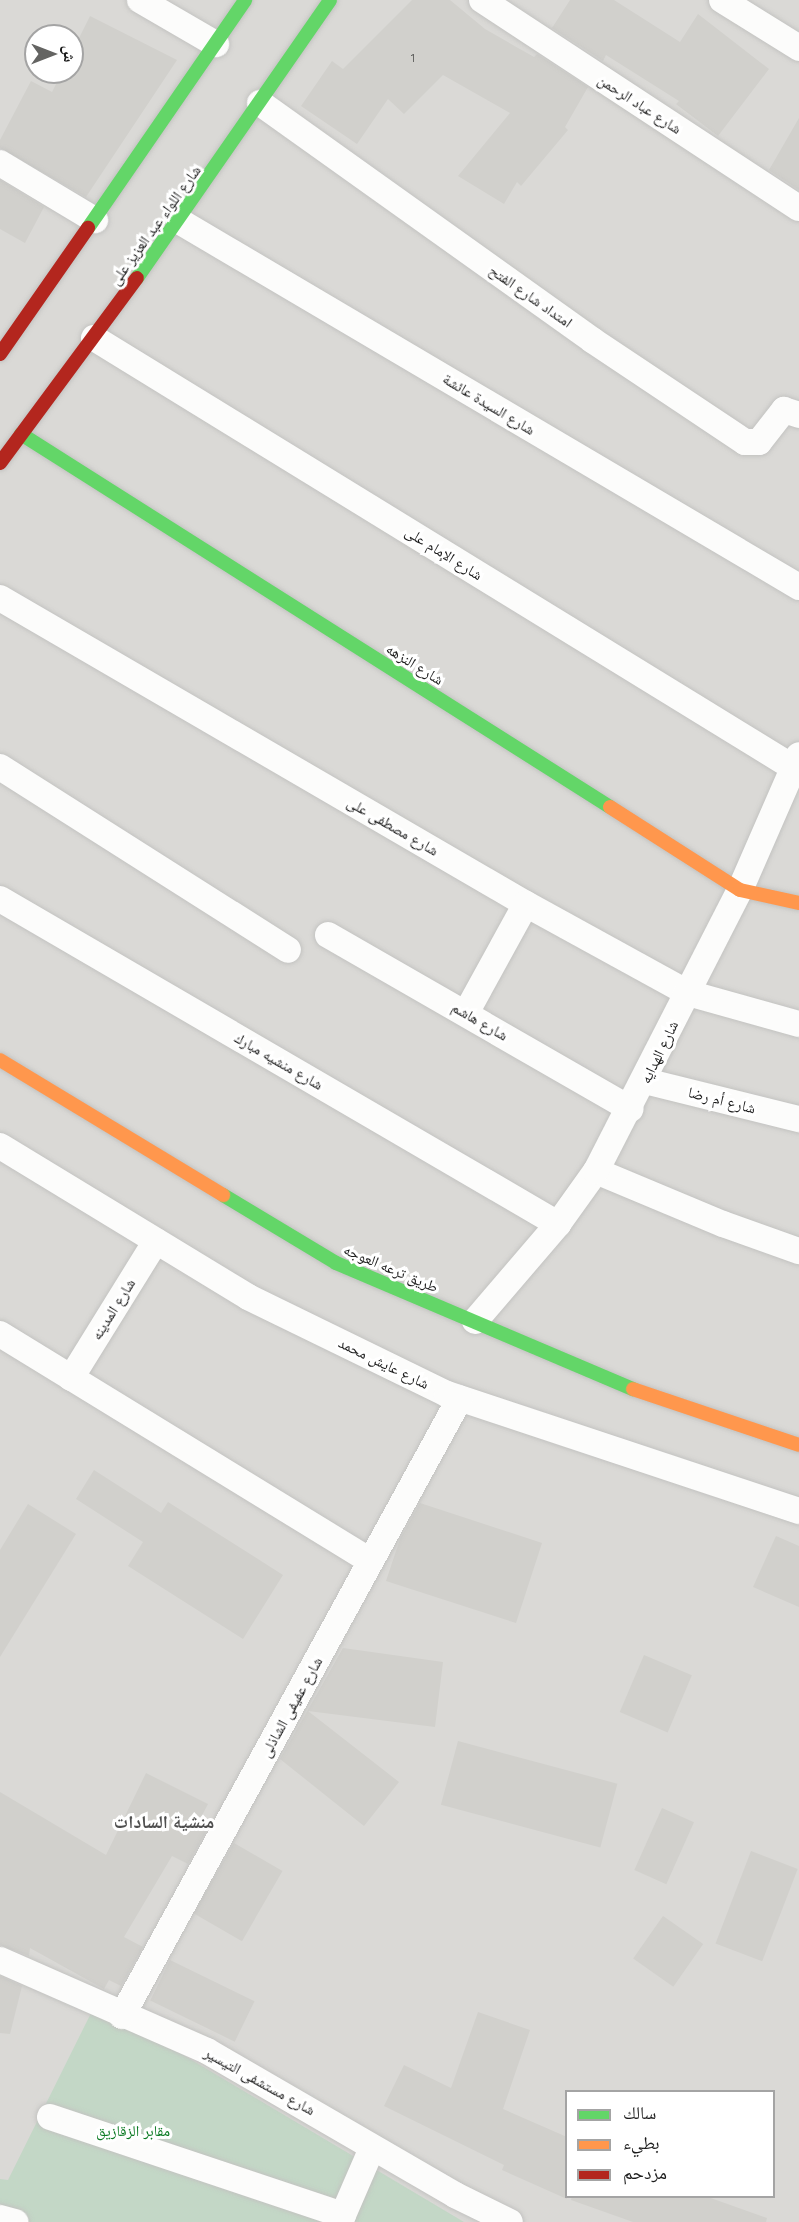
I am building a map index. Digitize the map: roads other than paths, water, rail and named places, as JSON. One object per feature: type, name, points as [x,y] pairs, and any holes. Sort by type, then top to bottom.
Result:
[{"type":"street","points":[[140,0],[216,44]]},
{"type":"street","points":[[0,354],[95,220],[245,0]]},
{"type":"street","name":"شارع اللواء عبد العزيز على","points":[[0,463],[179,222],[330,0]]},
{"type":"street","name":"شارع عباد الرحمن","points":[[482,0],[799,208]]},
{"type":"street","points":[[722,0],[799,48]]},
{"type":"street","name":"امتداد شارع الفتح","points":[[260,103],[592,340],[745,442],[759,442],[784,410],[799,415]]},
{"type":"street","points":[[0,163],[95,220]]},
{"type":"street","name":"شارع السيدة عائشة","points":[[179,222],[799,587]]},
{"type":"street","name":"شارع الإمام على","points":[[94,338],[797,765]]},
{"type":"street","name":"شارع النزهه","points":[[21,434],[740,890],[799,903]]},
{"type":"street","name":"شارع مصطفى على","points":[[0,598],[526,904],[688,993],[799,1024]]},
{"type":"street","name":"شارع الهدايه","points":[[474,1321],[558,1224],[596,1171],[645,1081],[740,890],[797,765]]},
{"type":"street","points":[[0,767],[288,950]]},
{"type":"street","name":"شارع منشيه مبارك","points":[[0,899],[558,1224]]},
{"type":"street","points":[[466,1013],[526,904]]},
{"type":"street","name":"شارع هاشم","points":[[328,935],[630,1109]]},
{"type":"street","name":"طريق ترعه العوجه","points":[[0,1060],[336,1263],[662,1402],[799,1445]]},
{"type":"street","name":"شارع أم رضا","points":[[645,1081],[799,1119]]},
{"type":"street","name":"شارع عايش محمد","points":[[0,1146],[248,1297],[460,1398],[799,1511]]},
{"type":"street","points":[[596,1171],[723,1224],[799,1251]]},
{"type":"street","name":"شارع المدينه","points":[[71,1378],[156,1240]]},
{"type":"street","points":[[0,1334],[370,1561]]},
{"type":"street","name":"شارع عفيفى الشاذلى","points":[[122,2016],[460,1398]]},
{"type":"street","name":"شارع مستشفى التيسير","points":[[0,1960],[122,2016],[207,2051],[372,2148],[510,2222]]},
{"type":"street","points":[[50,2117],[342,2218],[372,2148]]},
{"type":"street","points":[[0,2218],[15,2222]]},
{"type":"district","name":"منشية السادات","points":[[164,1822]]},
{"type":"park label","name":"مقابر الزقازيق","points":[[133,2131]]}]
